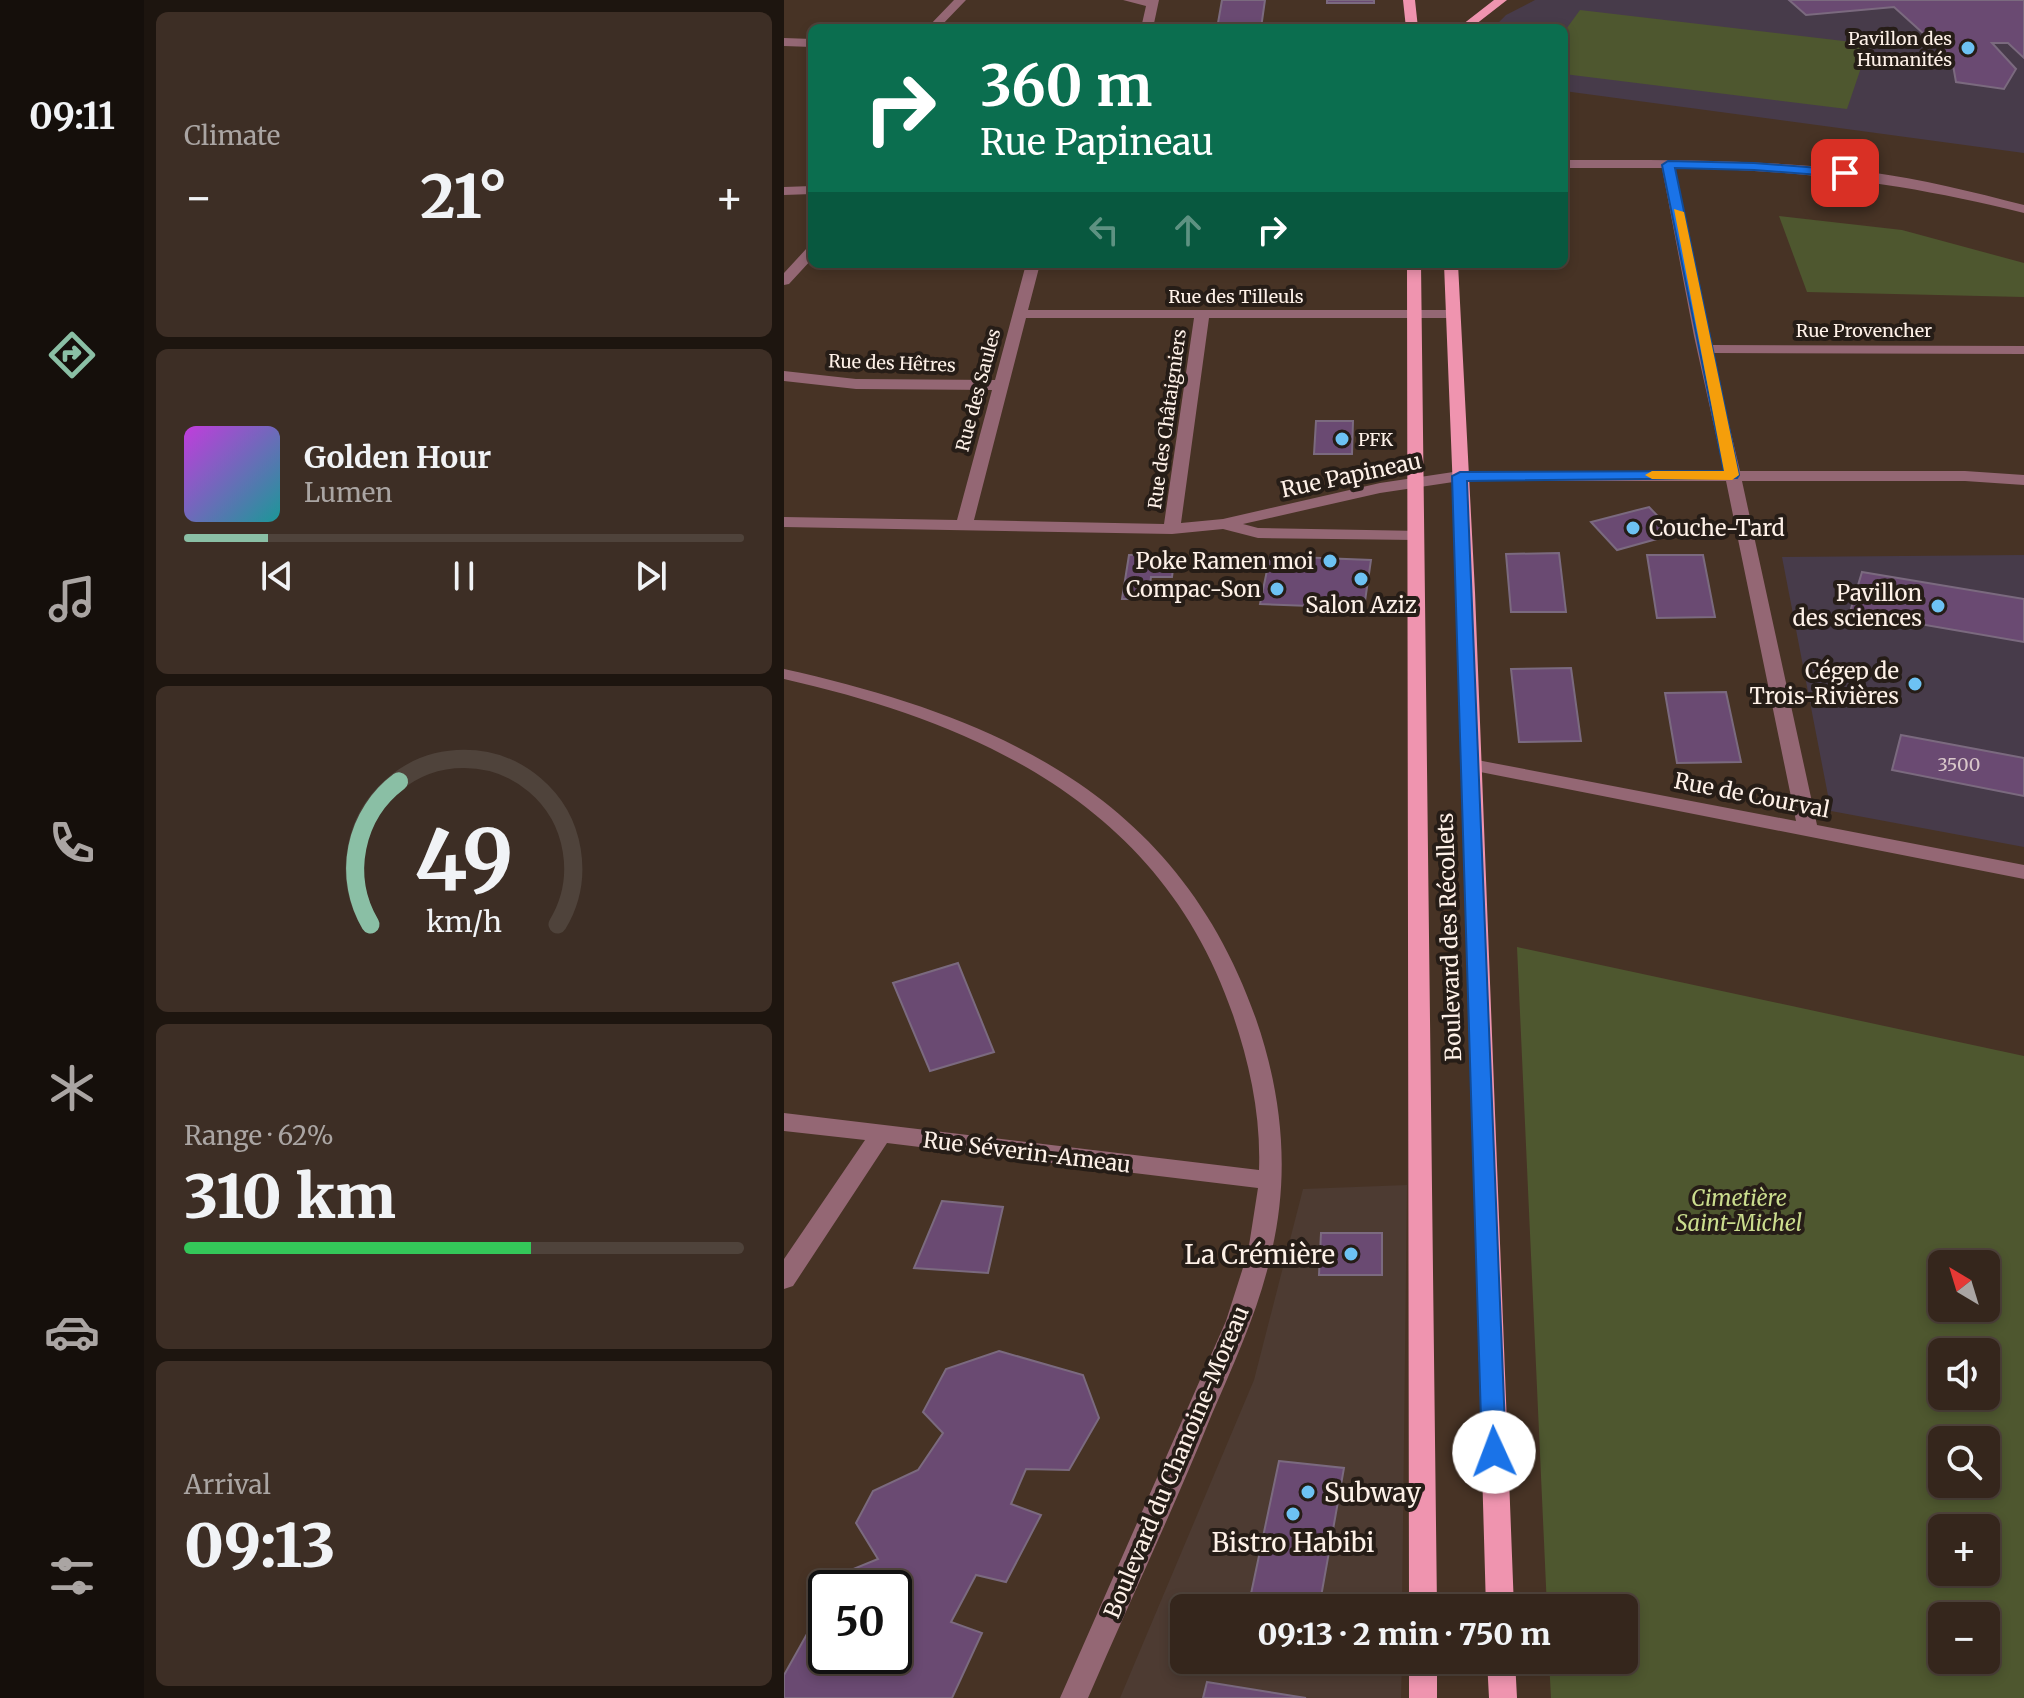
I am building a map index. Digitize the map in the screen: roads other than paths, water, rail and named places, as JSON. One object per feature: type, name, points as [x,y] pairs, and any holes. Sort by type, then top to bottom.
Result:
[{"type":"main road","points":[[1409,0],[1412,24]]},
{"type":"main road","points":[[1469,24],[1501,0]]},
{"type":"main road","name":"Boulevard des Récollets","points":[[1414,268],[1423,1594]]},
{"type":"main road","name":"Boulevard des Récollets","points":[[1451,268],[1472,765],[1500,1594]]},
{"type":"main road","points":[[1423,1674],[1423,1698]]},
{"type":"main road","points":[[1502,1674],[1503,1698]]},
{"type":"street","points":[[937,24],[960,0]]},
{"type":"street","points":[[1129,0],[1152,2],[1148,24]]},
{"type":"street","points":[[784,42],[808,43]]},
{"type":"street","points":[[1568,164],[1754,166],[1869,176],[2024,209]]},
{"type":"street","points":[[1668,165],[1704,349],[1808,830]]},
{"type":"street","points":[[784,191],[808,190]]},
{"type":"street","points":[[784,281],[808,255]]},
{"type":"street","name":"Rue des Saules","points":[[964,527],[1032,268]]},
{"type":"street","name":"Rue des Tilleuls","points":[[1019,314],[1453,314]]},
{"type":"street","name":"Rue des Châtaigniers","points":[[1172,529],[1202,314]]},
{"type":"street","name":"Rue Provencher","points":[[1704,349],[2024,350]]},
{"type":"street","name":"Rue des Hêtres","points":[[784,376],[856,384],[999,385]]},
{"type":"street","name":"Rue Papineau","points":[[784,522],[1172,529],[1223,524],[1415,482],[1460,476],[1965,476],[2024,480]]},
{"type":"street","points":[[1223,524],[1258,533],[1416,535]]},
{"type":"street","name":"Boulevard du Chanoine-Moreau","points":[[784,674],[874,693],[962,725],[1033,762],[1078,791],[1154,857],[1186,895],[1212,934],[1244,1006],[1264,1089],[1273,1152],[1265,1232],[1252,1280],[1225,1355],[1074,1698]]},
{"type":"street","name":"Rue de Courval","points":[[1472,765],[2024,872]]},
{"type":"street","name":"Rue Séverin-Ameau","points":[[784,1122],[1270,1180]]},
{"type":"street","points":[[784,1279],[881,1134]]},
{"type":"place","name":"Pavillon des Humanités","points":[[1968,48]]},
{"type":"place","name":"PFK","points":[[1342,439]]},
{"type":"place","name":"Couche-Tard","points":[[1633,528]]},
{"type":"place","name":"Poke Ramen moi","points":[[1330,561]]},
{"type":"place","name":"Salon Aziz","points":[[1361,579]]},
{"type":"place","name":"Compac-Son","points":[[1277,589]]},
{"type":"place","name":"Pavillon des sciences","points":[[1938,606]]},
{"type":"place","name":"Cégep de Trois-Rivières","points":[[1915,684]]},
{"type":"place","name":"La Crémière","points":[[1351,1254]]},
{"type":"place","name":"Subway","points":[[1308,1492]]},
{"type":"place","name":"Bistro Habibi","points":[[1293,1514]]},
{"type":"park label","name":"Cimetière Saint-Michel","points":[[1739,1210]]}]
